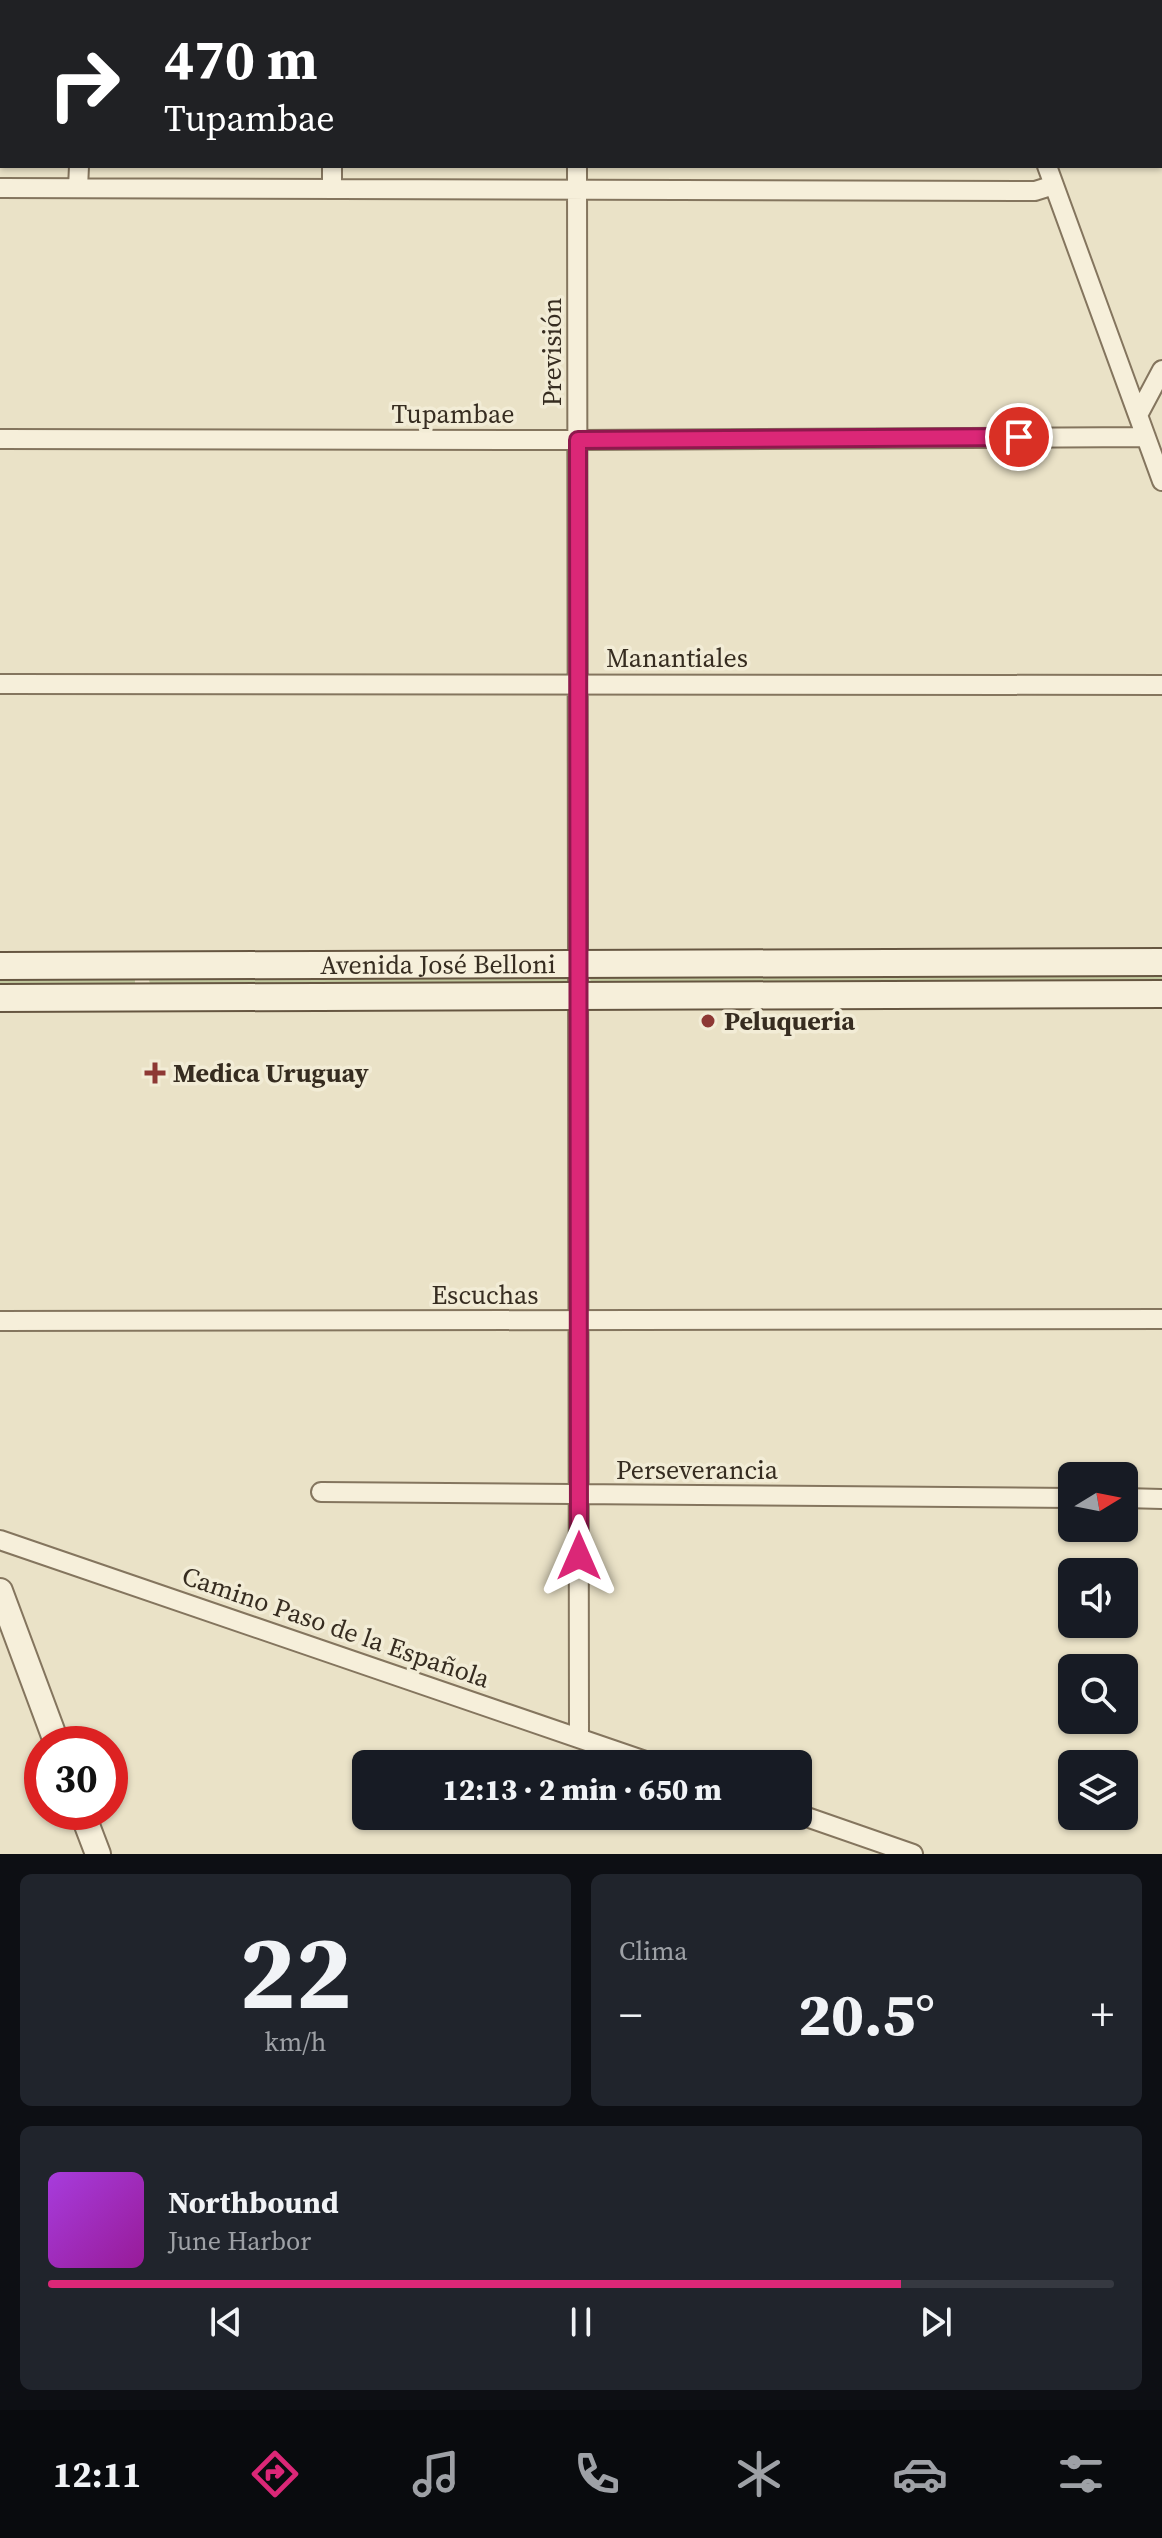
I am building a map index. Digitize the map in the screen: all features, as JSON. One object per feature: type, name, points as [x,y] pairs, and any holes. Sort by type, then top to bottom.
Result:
[{"type":"main road","name":"Avenida José Belloni","points":[[0,966],[1162,962]]},
{"type":"main road","points":[[141,965],[142,997]]},
{"type":"main road","name":"Avenida José Belloni","points":[[0,998],[1162,994]]},
{"type":"street","points":[[78,188],[79,168]]},
{"type":"street","points":[[332,168],[332,189]]},
{"type":"street","name":"Previsión","points":[[577,168],[579,1738]]},
{"type":"street","points":[[1048,168],[1162,481]]},
{"type":"street","points":[[0,188],[1035,191],[1054,185]]},
{"type":"street","points":[[1138,415],[1162,370]]},
{"type":"street","name":"Tupambae","points":[[0,439],[1146,437]]},
{"type":"street","name":"Manantiales","points":[[0,684],[1162,685]]},
{"type":"street","name":"Escuchas","points":[[0,1321],[1162,1319]]},
{"type":"street","name":"Perseverancia","points":[[321,1492],[1058,1498]]},
{"type":"street","points":[[1138,1498],[1162,1499]]},
{"type":"street","name":"Camino Paso de la Española","points":[[0,1540],[614,1750]]},
{"type":"street","points":[[0,1591],[50,1726]]},
{"type":"street","points":[[812,1819],[913,1854]]},
{"type":"street","points":[[89,1830],[98,1854]]},
{"type":"green space","points":[[1162,967],[1162,984],[592,985],[589,976]]},
{"type":"green space","points":[[570,969],[575,984],[151,987],[149,980],[151,975]]},
{"type":"green space","points":[[0,971],[135,978],[135,984],[132,989],[0,991]]},
{"type":"place","name":"Peluqueria","points":[[708,1021]]},
{"type":"place","name":"Medica Uruguay","points":[[155,1073]]},
{"type":"route","points":[[579,1556],[578,440],[1019,437]]}]
